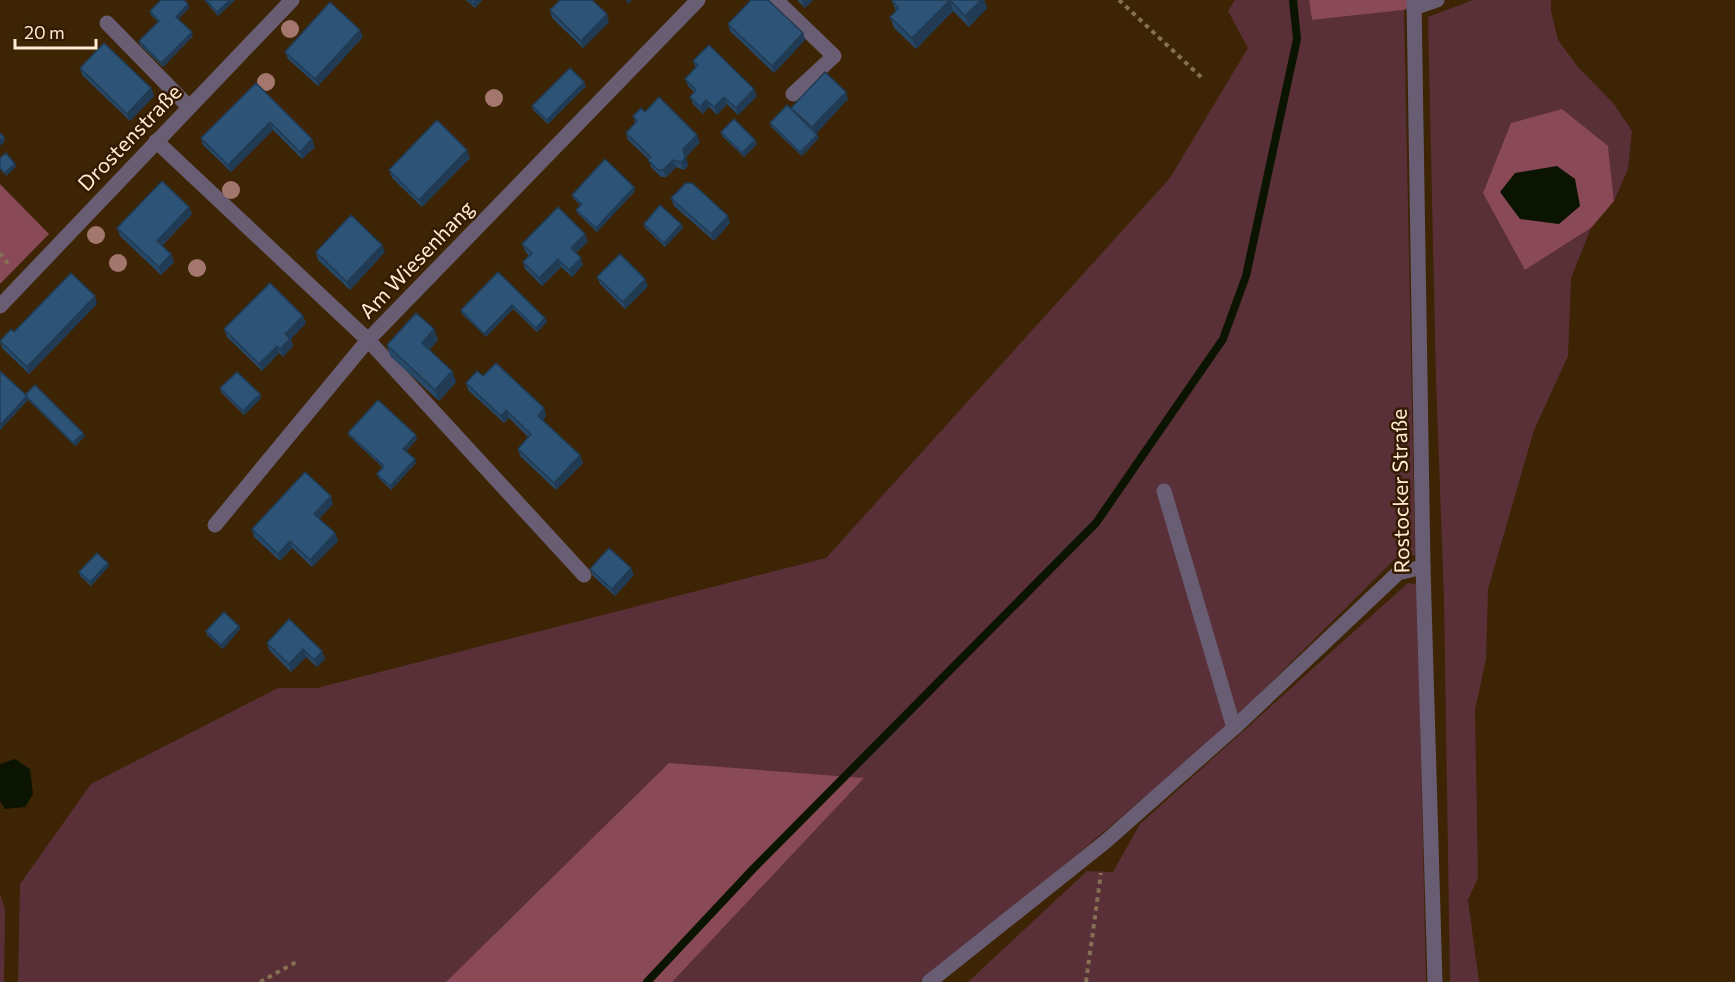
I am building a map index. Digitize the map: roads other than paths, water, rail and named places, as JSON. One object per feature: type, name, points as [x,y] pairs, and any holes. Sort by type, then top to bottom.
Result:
[{"type":"street","name":"Drostenstraße","points":[[0,306],[292,0]]},
{"type":"street","name":"Am Wiesenhang","points":[[156,141],[368,340],[698,0]]},
{"type":"street","points":[[776,0],[834,56],[793,94]]},
{"type":"street","points":[[1414,4],[1437,0]]},
{"type":"street","name":"Rostocker Straße","points":[[1414,4],[1424,567],[1435,982]]},
{"type":"street","points":[[107,23],[189,107]]},
{"type":"street","points":[[215,525],[368,340],[584,575]]},
{"type":"street","points":[[1164,491],[1234,728]]},
{"type":"street","points":[[929,982],[1105,842],[1234,728],[1398,573],[1424,567]]},
{"type":"waterway","points":[[647,982],[753,869],[1096,523],[1223,339],[1246,276],[1297,39],[1293,0]]}]
